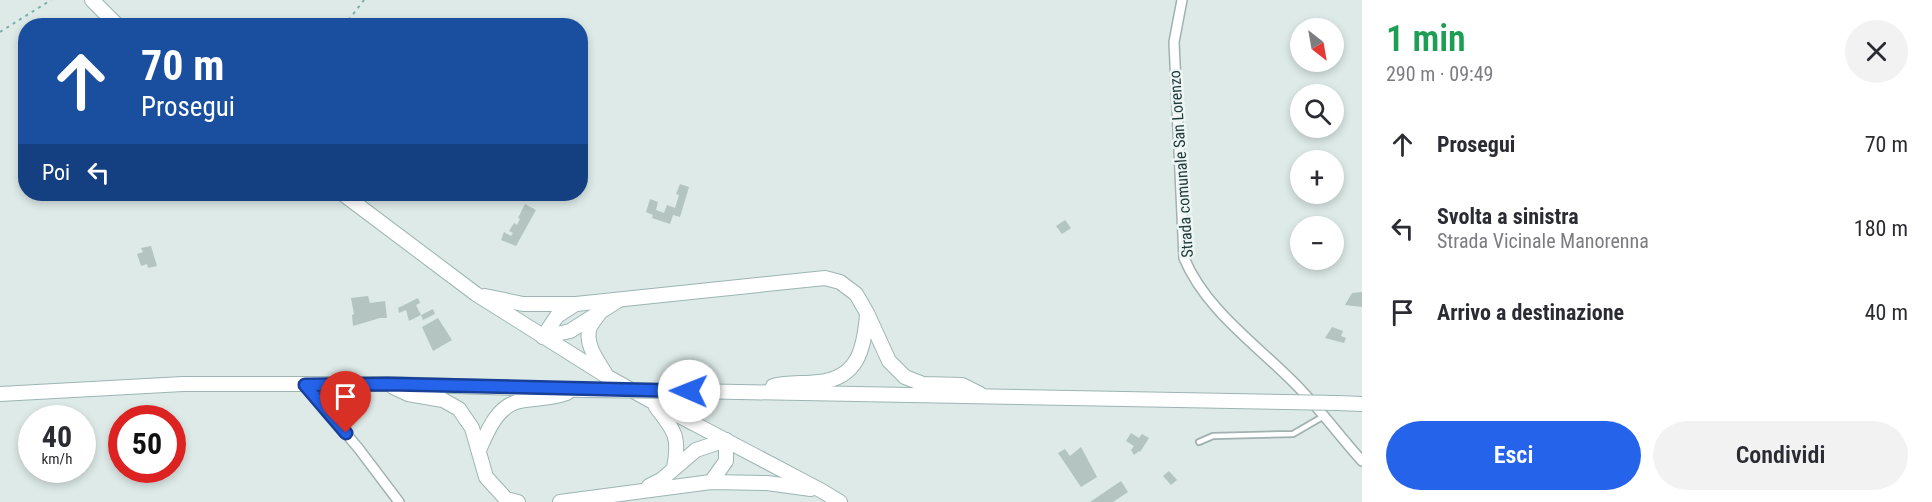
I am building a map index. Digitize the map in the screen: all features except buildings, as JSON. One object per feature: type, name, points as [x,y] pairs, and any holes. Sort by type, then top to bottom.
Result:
[{"type":"main road","points":[[92,0],[110,18]]},
{"type":"main road","points":[[352,201],[476,294],[543,337],[608,377],[840,502]]},
{"type":"main road","points":[[476,294],[523,304],[576,304],[825,278],[840,282],[856,294],[889,361],[905,377],[923,384],[962,386],[984,397]]},
{"type":"main road","points":[[543,337],[570,331],[621,299]]},
{"type":"main road","points":[[543,337],[557,316],[576,304]]},
{"type":"main road","points":[[601,312],[590,327],[589,341],[608,377]]},
{"type":"main road","points":[[751,391],[783,383],[820,382],[841,376],[858,362],[865,338],[867,313]]},
{"type":"main road","points":[[0,394],[183,384],[388,384],[581,390],[751,391],[1362,404]]},
{"type":"main road","points":[[388,384],[408,394],[443,400],[459,409],[472,428],[486,477],[506,499],[518,502]]},
{"type":"main road","points":[[479,450],[498,414],[518,401],[551,399],[581,390]]},
{"type":"main road","points":[[653,402],[672,427],[678,446],[674,468]]},
{"type":"main road","points":[[638,490],[661,480],[696,450],[726,440]]},
{"type":"main road","points":[[711,482],[726,461],[726,440]]},
{"type":"main road","points":[[560,502],[711,482],[767,483],[822,491]]},
{"type":"street","name":"Strada comunale San Lorenzo","points":[[1182,0],[1174,42],[1184,258],[1200,288],[1303,391],[1362,461]]},
{"type":"street","points":[[305,385],[359,448],[399,502]]},
{"type":"lane","points":[[1199,442],[1213,436],[1293,434],[1324,416]]},
{"type":"path","points":[[22,18],[51,0]]},
{"type":"path","points":[[350,18],[364,0]]},
{"type":"path","points":[[0,32],[18,21]]},
{"type":"route","points":[[346,433],[305,385],[388,384],[689,391]]}]
